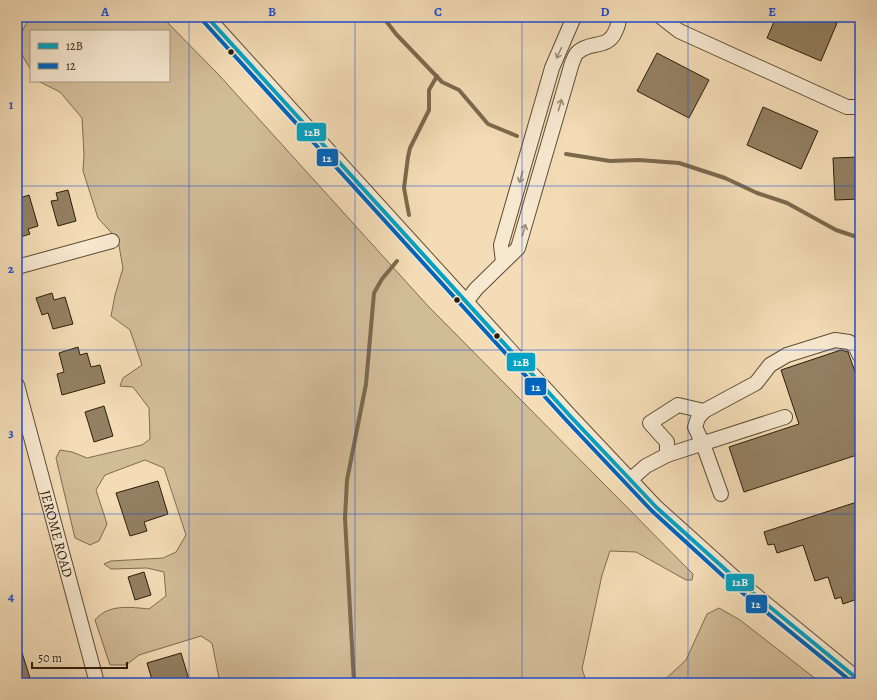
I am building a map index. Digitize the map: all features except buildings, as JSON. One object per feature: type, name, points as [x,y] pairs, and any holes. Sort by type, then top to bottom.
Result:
[{"type":"street","points":[[207,17],[466,302],[656,507],[737,580],[860,681]]},
{"type":"street","points":[[503,262],[501,245],[552,68],[574,17]]},
{"type":"street","points":[[466,302],[518,248],[572,63],[578,52],[587,46],[601,45],[612,38],[619,23],[618,17]]},
{"type":"street","points":[[661,17],[680,30],[840,104],[847,107],[860,107]]},
{"type":"street","points":[[17,267],[112,240]]},
{"type":"street","points":[[720,494],[703,444],[695,427],[698,418],[704,411],[756,383],[770,365],[787,355],[835,340],[849,342],[855,346],[860,356]]},
{"type":"street","name":"JEROME ROAD","points":[[17,385],[22,423],[97,683]]},
{"type":"street","points":[[667,455],[668,442],[650,423],[678,405],[704,411]]},
{"type":"street","points":[[630,480],[646,466],[667,455],[785,418]]},
{"type":"shaded area","points":[[30,17],[162,17],[219,75],[428,306],[693,574],[692,580],[686,580],[636,552],[610,551],[602,575],[582,669],[587,683],[220,683],[212,643],[201,636],[139,655],[126,665],[110,665],[95,620],[106,611],[113,609],[127,607],[149,609],[166,596],[164,572],[147,568],[111,569],[104,564],[111,561],[163,558],[176,552],[186,535],[164,468],[145,460],[105,475],[96,490],[107,524],[99,541],[90,545],[75,538],[56,458],[60,450],[72,452],[87,458],[142,445],[150,439],[149,408],[133,387],[120,386],[123,378],[142,365],[130,330],[111,316],[115,295],[123,268],[118,240],[98,218],[83,171],[84,154],[82,118],[60,92],[40,82],[170,82],[170,30],[30,30],[30,68],[20,49],[19,44],[22,32]]},
{"type":"shaded area","points":[[719,608],[740,620],[821,683],[661,683],[686,660],[707,614]]},
{"type":"waterway","points":[[383,17],[396,34],[442,82],[459,90],[488,124],[517,136]]},
{"type":"waterway","points":[[409,215],[404,188],[408,157],[410,148],[429,110],[429,90],[437,76]]},
{"type":"waterway","points":[[566,154],[610,161],[639,160],[679,163],[725,178],[757,193],[787,203],[836,230],[860,238]]},
{"type":"waterway","points":[[354,683],[345,518],[347,480],[366,384],[374,293],[382,279],[397,261]]},
{"type":"transit line","name":"12B","points":[[207,17],[571,417],[656,507],[737,580],[860,681]]},
{"type":"transit line","name":"12","points":[[203,21],[567,421],[652,511],[733,585],[853,683]]}]
